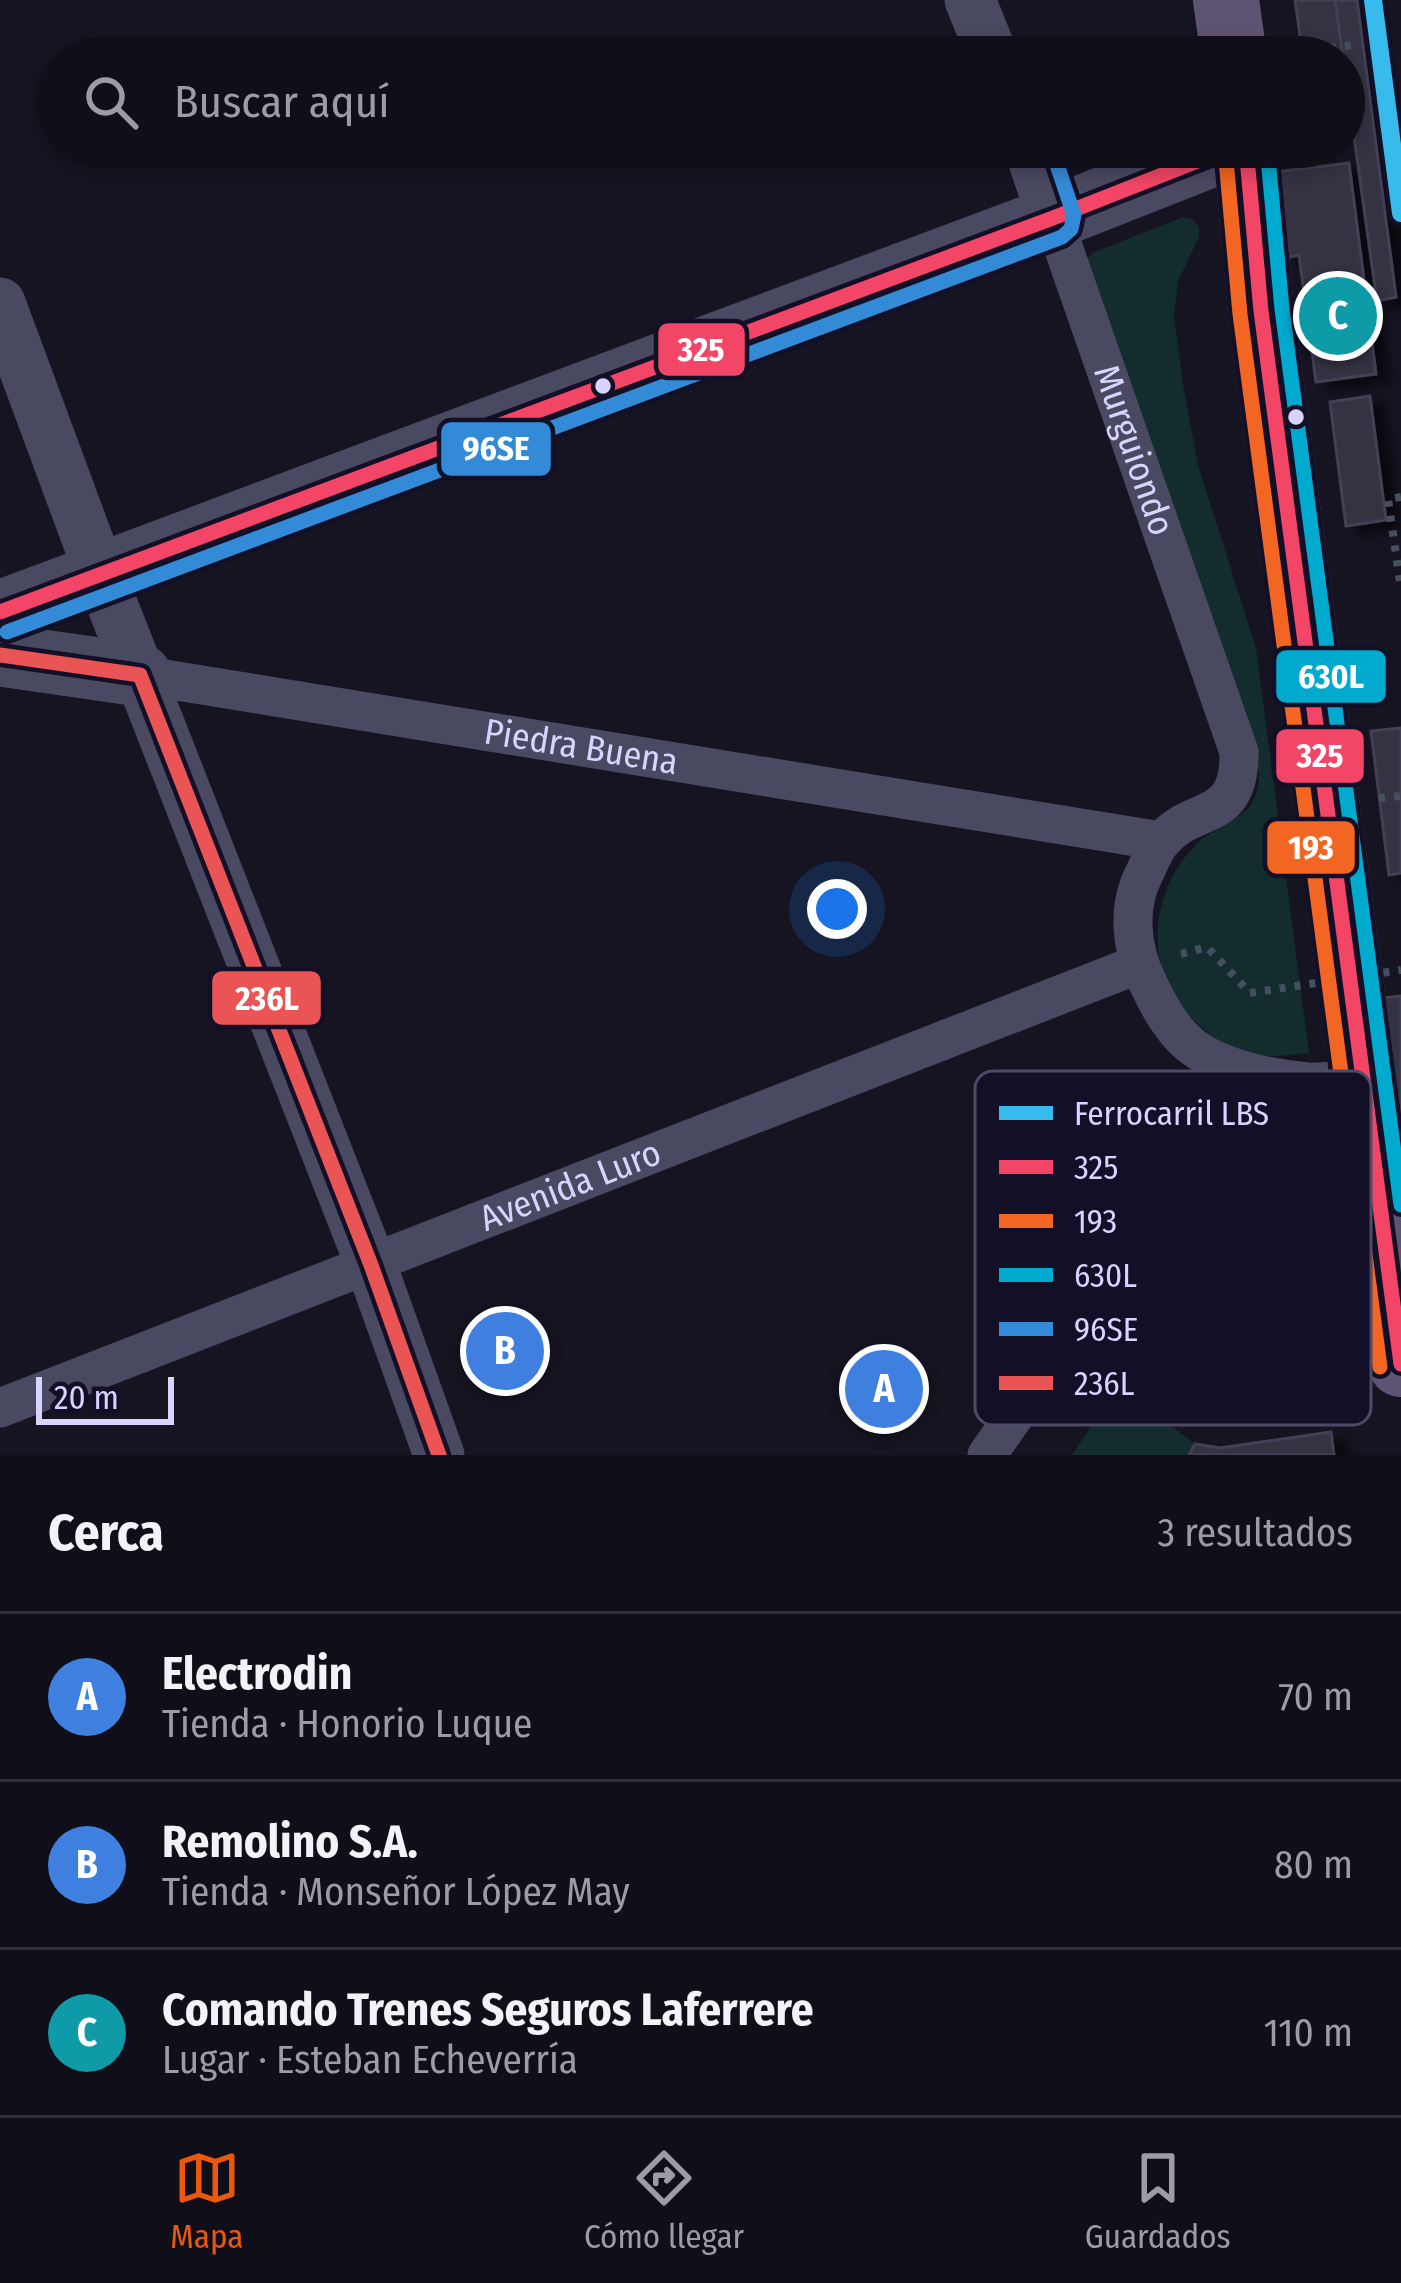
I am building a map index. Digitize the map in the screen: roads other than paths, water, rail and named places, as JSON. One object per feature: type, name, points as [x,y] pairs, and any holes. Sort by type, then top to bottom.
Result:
[{"type":"main road","points":[[1226,0],[1231,36]]},
{"type":"main road","points":[[1248,168],[1261,311],[1363,1071]]},
{"type":"main road","points":[[1371,1132],[1401,1364]]},
{"type":"street","points":[[970,0],[985,36]]},
{"type":"street","name":"Murguiondo","points":[[1036,168],[1239,752],[1239,775],[1232,792],[1217,809],[1161,841]]},
{"type":"street","points":[[0,612],[1180,168]]},
{"type":"street","points":[[0,303],[439,1455]]},
{"type":"street","name":"Piedra Buena","points":[[0,655],[1161,841]]},
{"type":"street","points":[[1161,841],[1140,881],[1132,921],[1139,964],[1160,1009],[1188,1043],[1246,1071]]},
{"type":"street","name":"Avenida Luro","points":[[0,1408],[1139,964]]},
{"type":"street","points":[[987,1455],[1008,1425]]},
{"type":"rail line","name":"LBS","points":[[1373,0],[1401,213]]},
{"type":"place","name":"Comando Trenes Seguros Laferrere","points":[[1338,316]]},
{"type":"place","name":"Remolino S.A.","points":[[505,1351]]},
{"type":"place","name":"Electrodin","points":[[884,1389]]}]
